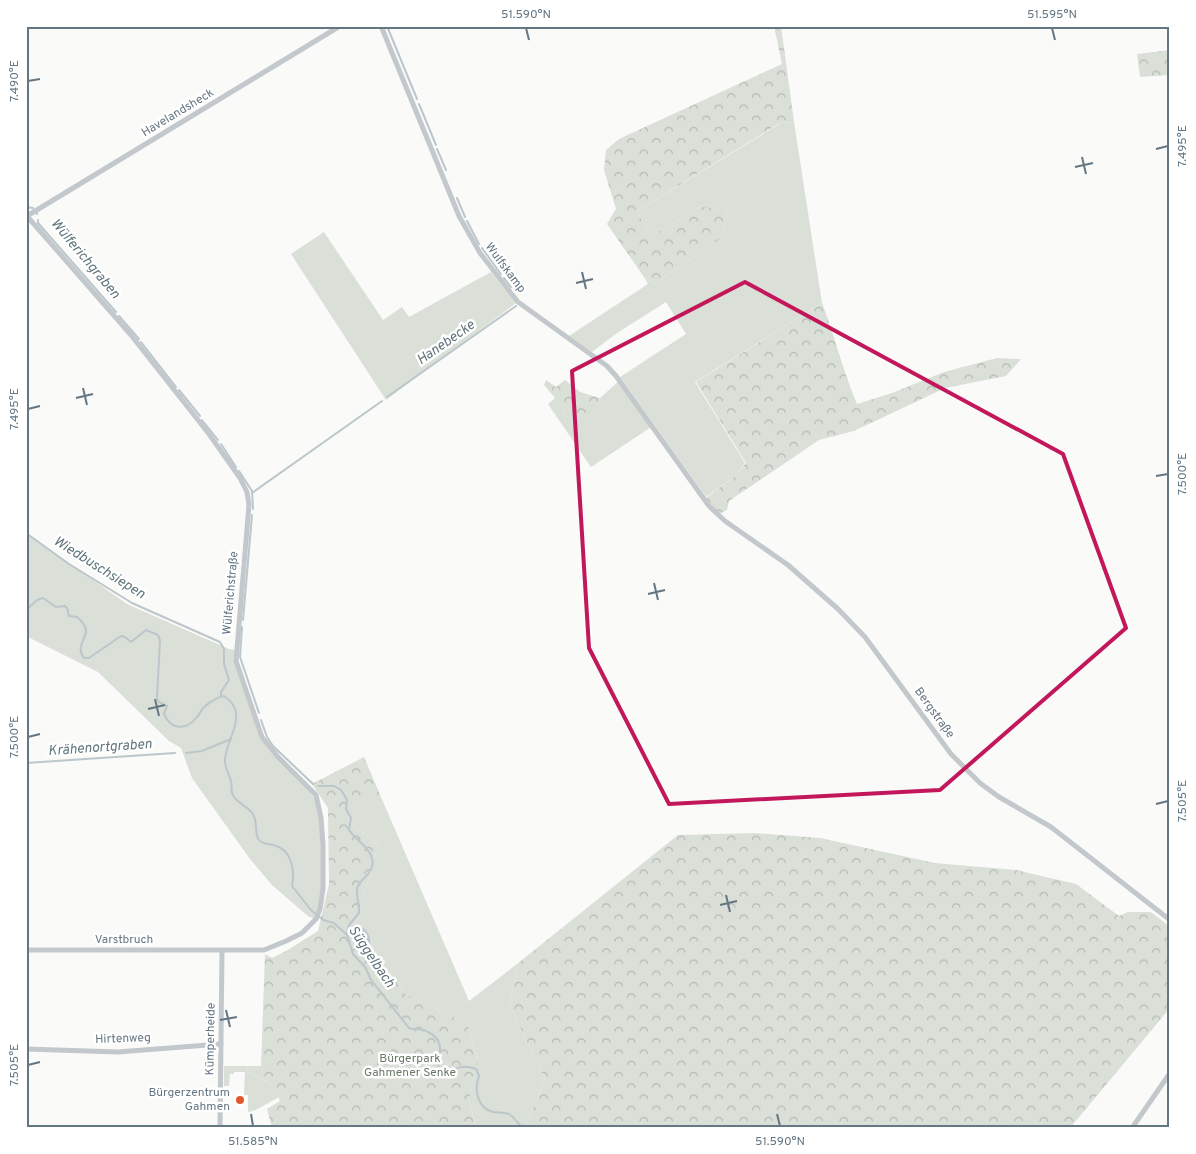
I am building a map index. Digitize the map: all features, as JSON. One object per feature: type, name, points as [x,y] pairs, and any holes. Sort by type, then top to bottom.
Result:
[{"type":"street","name":"Havelandsheck","points":[[27,215],[340,26]]},
{"type":"street","name":"Wulfskamp","points":[[381,26],[460,216],[480,253],[518,302],[606,365],[616,376],[702,496]]},
{"type":"street","name":"Wülferichstraße","points":[[27,215],[131,335],[219,449],[240,478],[247,492],[248,505],[236,661],[262,737],[278,757],[316,794],[321,818],[323,862],[320,909],[316,919],[302,933],[264,950],[222,951]]},
{"type":"street","name":"Bergstraße","points":[[702,496],[709,506],[725,521],[788,565],[838,609],[864,637],[951,754],[980,783],[999,797],[1050,827],[1170,920]]},
{"type":"street","name":"Varstbruch","points":[[26,950],[222,951]]},
{"type":"street","name":"Kümperheide","points":[[220,1128],[222,951]]},
{"type":"street","name":"Hirtenweg","points":[[26,1049],[118,1052],[220,1044]]},
{"type":"street","points":[[1132,1128],[1170,1073]]},
{"type":"highlighted area","points":[[745,282],[1063,454],[1126,628],[940,790],[669,804],[589,648],[572,371]]},
{"type":"green space","points":[[774,26],[781,26],[794,122],[780,123],[637,211],[650,237],[701,206],[727,211],[723,237],[654,284],[644,277],[607,224],[616,209],[604,170],[606,150],[619,139],[782,64]]},
{"type":"green space","points":[[1170,50],[1170,75],[1140,77],[1137,54]]},
{"type":"green space","points":[[794,122],[822,303],[695,382],[745,463],[735,476],[706,497],[620,377],[686,334],[666,302],[617,333],[592,352],[569,336],[648,284],[644,277],[654,284],[723,237],[727,211],[701,206],[650,237],[637,211],[781,123]]},
{"type":"green space","points":[[324,232],[383,320],[402,307],[409,317],[491,272],[516,303],[386,400],[291,254]]},
{"type":"green space","points":[[822,303],[857,404],[892,393],[944,372],[997,358],[1021,359],[1006,376],[945,388],[854,431],[819,440],[729,501],[727,510],[719,514],[706,498],[735,476],[746,463],[696,382]]},
{"type":"green space","points":[[546,380],[556,387],[565,380],[580,392],[600,398],[596,411],[587,418],[566,417],[561,405],[544,385]]},
{"type":"green space","points":[[618,382],[651,427],[591,467],[548,404],[555,398],[561,405],[566,417],[587,418],[596,411],[600,398]]},
{"type":"green space","points":[[26,533],[127,604],[235,650],[262,737],[320,804],[322,886],[314,918],[309,917],[272,885],[250,859],[192,778],[181,748],[169,741],[98,672],[26,636]]},
{"type":"green space","name":"Bürgerpark Gahmener Senke","points":[[364,757],[384,804],[347,794],[347,820],[378,845],[356,924],[405,994],[468,1024],[478,1063],[469,1099],[475,1128],[272,1128],[267,1109],[280,1101],[278,1095],[267,1082],[247,1072],[248,1066],[261,1066],[265,954],[272,958],[318,931],[329,884],[328,808],[312,784]]},
{"type":"green space","points":[[347,793],[384,804],[469,1001],[517,964],[509,1004],[545,1079],[525,1128],[475,1128],[469,1099],[478,1063],[468,1024],[405,994],[356,924],[378,845],[347,820]]},
{"type":"green space","points":[[755,833],[820,838],[935,863],[1016,870],[1076,884],[1119,916],[1128,912],[1151,912],[1170,927],[1170,1008],[1070,1128],[525,1128],[545,1079],[509,1004],[517,964],[678,835]]},
{"type":"green space","points":[[224,1066],[248,1066],[247,1072],[262,1079],[274,1088],[279,1097],[256,1110],[248,1112],[248,1095],[244,1095],[245,1072],[230,1074],[229,1086],[224,1086]]},
{"type":"shaded area","points":[[357,927],[362,927],[367,931],[370,940],[368,949],[362,948],[356,941],[355,933]]},
{"type":"waterway","name":"Hanebecke","points":[[387,26],[417,99]]},
{"type":"waterway","name":"Hanebecke","points":[[419,104],[436,145]]},
{"type":"waterway","name":"Hanebecke","points":[[437,149],[446,170]]},
{"type":"waterway","name":"Hanebecke","points":[[457,198],[465,217]]},
{"type":"waterway","name":"Wülferichgraben","points":[[26,207],[33,208]]},
{"type":"waterway","name":"Wülferichgraben","points":[[38,220],[38,223],[116,312]]},
{"type":"waterway","name":"Hanebecke","points":[[467,221],[479,244]]},
{"type":"waterway","name":"Hanebecke","points":[[482,248],[501,274]]},
{"type":"waterway","name":"Hanebecke","points":[[504,278],[511,287]]},
{"type":"waterway","name":"Hanebecke","points":[[387,397],[516,306]]},
{"type":"waterway","name":"Wülferichgraben","points":[[119,316],[139,339]]},
{"type":"waterway","name":"Wülferichgraben","points":[[141,342],[176,387]]},
{"type":"waterway","name":"Wülferichgraben","points":[[179,390],[200,416]]},
{"type":"waterway","name":"Hanebecke","points":[[252,493],[382,401]]},
{"type":"waterway","name":"Wülferichgraben","points":[[202,420],[218,440]]},
{"type":"waterway","name":"Wülferichgraben","points":[[221,444],[236,467]]},
{"type":"waterway","name":"Wülferichgraben","points":[[239,471],[252,491],[253,509]]},
{"type":"waterway","name":"Wülferichgraben","points":[[243,620],[252,515]]},
{"type":"waterway","name":"Wiedbuschsiepen","points":[[26,533],[69,564],[132,603],[220,642],[224,649],[224,664],[229,680],[221,692],[221,696]]},
{"type":"waterway","name":"Süggelbach","points":[[26,610],[37,600],[43,598],[56,607],[65,606],[69,616],[77,617],[86,630],[81,645],[81,654],[84,658],[89,658],[121,636],[131,642],[146,630],[158,635],[160,640],[157,698],[159,702],[167,706],[164,714],[175,726],[184,726],[193,722],[204,707],[219,697],[224,696],[232,703],[236,718],[225,764],[231,781],[233,796],[253,814],[259,840],[279,847],[288,856],[293,873],[292,886],[311,910],[323,920],[334,923],[347,935],[353,954],[365,967],[371,980],[409,1028],[426,1031],[438,1040],[440,1045],[438,1072],[444,1075],[459,1068],[476,1069],[479,1076],[477,1092],[483,1107],[493,1112],[509,1114],[523,1128]]},
{"type":"waterway","name":"Wülferichgraben","points":[[242,627],[240,657],[259,713]]},
{"type":"waterway","name":"Wülferichgraben","points":[[261,720],[267,737],[273,746],[313,784]]},
{"type":"waterway","name":"Krähenortgraben","points":[[186,753],[202,751],[231,739]]},
{"type":"waterway","name":"Krähenortgraben","points":[[26,763],[175,753]]},
{"type":"waterway","name":"Wülferichgraben","points":[[318,786],[334,786],[341,790],[347,800],[346,809],[351,818],[349,830],[367,849],[372,860],[369,873],[360,882],[358,887],[359,913],[349,925],[347,934]]},
{"type":"place","name":"Bürgerzentrum Gahmen","points":[[240,1100]]}]
